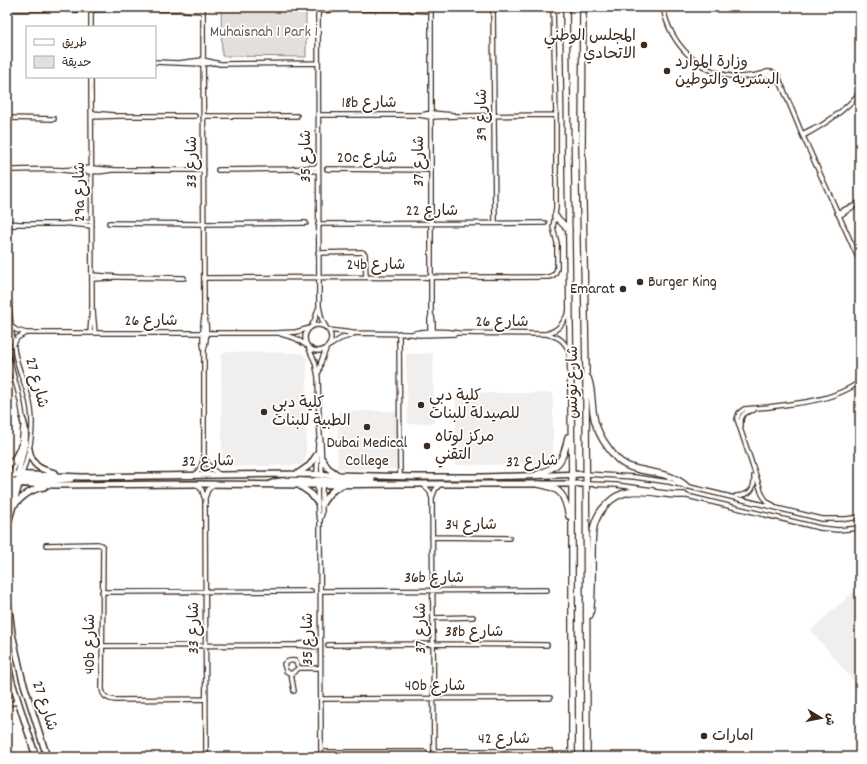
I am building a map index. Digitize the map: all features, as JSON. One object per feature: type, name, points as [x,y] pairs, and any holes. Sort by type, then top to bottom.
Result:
[{"type":"main road","name":"شارع تونس","points":[[566,7],[572,484],[572,757]]},
{"type":"main road","name":"شارع تونس","points":[[583,7],[582,144],[586,373],[587,757]]},
{"type":"main road","points":[[554,216],[568,230]]},
{"type":"main road","points":[[586,373],[590,385],[595,424],[600,434],[619,461],[634,468],[673,477],[686,486]]},
{"type":"main road","points":[[536,475],[551,469],[559,463],[564,453],[571,427]]},
{"type":"main road","points":[[538,484],[553,487],[563,496],[571,528]]},
{"type":"main road","points":[[587,625],[592,599],[593,531],[596,520],[602,510],[619,495],[630,492],[640,491],[670,495],[684,495]]},
{"type":"street","points":[[7,9],[64,9],[86,7]]},
{"type":"street","points":[[100,7],[115,9]]},
{"type":"street","points":[[178,9],[193,7]]},
{"type":"street","points":[[329,7],[345,9]]},
{"type":"street","points":[[404,9],[419,7]]},
{"type":"street","points":[[554,7],[556,115],[556,208],[554,227]]},
{"type":"street","points":[[663,7],[666,21],[673,37],[683,50],[696,61],[714,71],[733,76],[748,76],[768,72],[775,73],[778,76],[802,135],[860,262]]},
{"type":"street","points":[[453,9],[493,8]]},
{"type":"street","name":"شارع 39","points":[[493,8],[495,223]]},
{"type":"street","points":[[64,9],[203,9]]},
{"type":"street","points":[[91,9],[91,26]]},
{"type":"street","name":"شارع 33","points":[[195,475],[201,467],[204,457],[204,349],[206,344],[204,333],[206,322],[204,317],[203,9]]},
{"type":"street","points":[[318,9],[431,9]]},
{"type":"street","name":"شارع 35","points":[[311,327],[316,319],[318,306],[318,9]]},
{"type":"street","name":"شارع 37","points":[[431,9],[432,333]]},
{"type":"street","points":[[156,62],[204,62],[220,64],[318,64]]},
{"type":"street","name":"29a شارع","points":[[91,78],[92,333]]},
{"type":"street","points":[[802,135],[819,127],[844,109],[860,92]]},
{"type":"street","points":[[92,115],[195,116]]},
{"type":"street","name":"18b شارع","points":[[318,115],[556,115]]},
{"type":"street","points":[[204,116],[297,116]]},
{"type":"street","points":[[7,118],[54,118]]},
{"type":"street","name":"20c شارع","points":[[218,170],[318,169]]},
{"type":"street","name":"20c شارع","points":[[327,169],[432,170]]},
{"type":"street","points":[[7,170],[204,170]]},
{"type":"street","points":[[838,214],[860,202]]},
{"type":"street","points":[[554,227],[560,222]]},
{"type":"street","points":[[7,223],[92,224]]},
{"type":"street","points":[[109,223],[306,223]]},
{"type":"street","name":"شارع 22","points":[[318,224],[545,223]]},
{"type":"street","points":[[7,226],[20,224]]},
{"type":"street","name":"24b شارع","points":[[204,278],[549,277],[555,274],[557,268],[557,243],[554,227]]},
{"type":"street","points":[[318,253],[362,252],[365,254],[366,277]]},
{"type":"street","points":[[92,277],[184,278]]},
{"type":"street","name":"شارع 27","points":[[7,290],[14,344],[19,370],[31,406],[32,427],[29,449],[7,492]]},
{"type":"street","name":"شارع 35","points":[[318,306],[322,320],[327,329]]},
{"type":"street","name":"شارع 26","points":[[546,334],[560,327],[569,310]]},
{"type":"street","points":[[319,325],[327,329],[331,338],[328,347],[320,351],[313,351],[308,347],[305,342],[305,334],[311,327],[319,325]]},
{"type":"street","name":"شارع 26","points":[[11,326],[16,330],[26,333],[276,333],[296,332],[311,327]]},
{"type":"street","name":"شارع 26","points":[[327,329],[346,333],[412,334],[418,332],[451,335],[458,333],[546,334],[562,340],[570,352]]},
{"type":"street","points":[[14,344],[20,336],[26,333]]},
{"type":"street","name":"شارع 26","points":[[276,333],[295,338],[308,347]]},
{"type":"street","name":"شارع 26","points":[[328,347],[346,336],[359,333]]},
{"type":"street","points":[[399,334],[400,477]]},
{"type":"street","name":"شارع 35","points":[[308,347],[315,362],[318,377],[322,459],[319,480]]},
{"type":"street","name":"شارع 35","points":[[318,377],[321,362],[328,347]]},
{"type":"street","name":"شارع 27","points":[[7,348],[12,372],[21,400],[23,420],[21,446],[14,478],[7,527]]},
{"type":"street","points":[[780,508],[771,504],[764,498],[760,490],[742,431],[741,419],[745,413],[750,411],[821,400],[840,393],[860,382]]},
{"type":"street","points":[[23,420],[26,431],[23,457],[14,478],[55,480],[82,477]]},
{"type":"street","name":"شارع 35","points":[[320,435],[318,442],[320,503],[318,515],[320,520],[321,757]]},
{"type":"street","points":[[7,466],[14,460],[21,446]]},
{"type":"street","points":[[29,449],[32,460],[38,467],[64,476]]},
{"type":"street","points":[[297,474],[310,465],[318,453]]},
{"type":"street","points":[[204,457],[207,465],[220,475]]},
{"type":"street","points":[[322,459],[328,468],[339,475]]},
{"type":"street","points":[[732,497],[744,495],[751,491],[754,483],[754,471]]},
{"type":"street","name":"شارع 32","points":[[14,478],[64,476],[297,474],[343,485],[598,484],[633,487],[684,495],[820,528],[838,530],[860,528]]},
{"type":"street","name":"شارع 32","points":[[14,478],[54,485],[299,485],[339,475],[381,477],[482,477],[571,474],[616,475],[640,477],[686,486],[822,519],[834,520],[860,517]]},
{"type":"street","points":[[269,485],[277,481],[373,480],[381,477]]},
{"type":"street","points":[[196,484],[202,490],[205,498]]},
{"type":"street","points":[[205,498],[208,490],[214,484]]},
{"type":"street","points":[[423,484],[430,492],[432,499]]},
{"type":"street","name":"شارع 37","points":[[434,757],[432,499],[440,484]]},
{"type":"street","points":[[10,509],[23,496],[34,490],[54,485]]},
{"type":"street","points":[[299,485],[320,503],[332,491],[343,485]]},
{"type":"street","name":"شارع 33","points":[[205,498],[206,757]]},
{"type":"street","name":"شارع 34","points":[[432,537],[510,538]]},
{"type":"street","name":"40b شارع","points":[[46,545],[98,544],[103,548],[102,689],[104,695],[109,699],[115,700],[206,699]]},
{"type":"street","name":"36b شارع","points":[[320,591],[547,590]]},
{"type":"street","points":[[102,592],[311,591]]},
{"type":"street","name":"شارع 27","points":[[7,592],[12,634],[18,663],[28,700],[47,757]]},
{"type":"street","points":[[433,618],[473,617]]},
{"type":"street","points":[[296,645],[320,642]]},
{"type":"street","points":[[102,646],[296,645],[320,647]]},
{"type":"street","name":"38b شارع","points":[[328,645],[546,645]]},
{"type":"street","points":[[294,691],[291,674],[286,671],[284,664],[292,660],[295,661],[299,668]]},
{"type":"street","name":"شارع 27","points":[[7,661],[18,702],[36,757]]},
{"type":"street","points":[[291,674],[299,668],[320,668]]},
{"type":"street","name":"40b شارع","points":[[321,698],[550,698]]},
{"type":"street","points":[[7,704],[18,702]]},
{"type":"street","name":"شارع 42","points":[[434,751],[551,750]]},
{"type":"street","points":[[321,752],[425,752]]},
{"type":"shaded area","name":"كلية دبي الطبية للبنات","points":[[223,353],[302,353],[307,357],[306,460],[301,465],[229,467],[222,461],[221,356]]},
{"type":"shaded area","name":"كلية دبي للصيدلة للبنات","points":[[433,353],[434,423],[408,424],[406,354]]},
{"type":"shaded area","points":[[456,393],[553,393],[553,464],[455,465]]},
{"type":"shaded area","name":"Dubai Medical College","points":[[338,411],[397,411],[397,469],[337,469]]},
{"type":"shaded area","points":[[860,586],[860,689],[811,630]]},
{"type":"green space","name":"Muhaisnah 1 Park 1","points":[[221,7],[306,7],[306,57],[222,56]]},
{"type":"place","name":"المجلس الوطني الاتحادي","points":[[644,45]]},
{"type":"place","name":"وزارة الموارد البشرية والتوطين","points":[[667,71]]},
{"type":"place","name":"Burger King","points":[[640,282]]},
{"type":"place","name":"Emarat","points":[[623,289]]},
{"type":"place","name":"كلية دبي للصيدلة للبنات","points":[[421,405]]},
{"type":"place","name":"كلية دبي الطبية للبنات","points":[[264,412]]},
{"type":"place","name":"Dubai Medical College","points":[[367,427]]},
{"type":"place","name":"مركز لوتاه التقني","points":[[427,446]]},
{"type":"place","name":"امارات","points":[[704,736]]}]
